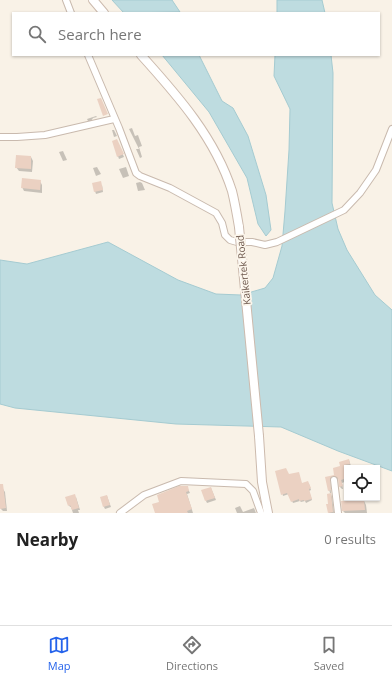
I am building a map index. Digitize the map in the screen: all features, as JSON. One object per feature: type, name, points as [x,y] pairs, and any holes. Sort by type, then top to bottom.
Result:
[{"type":"main road","points":[[93,0],[103,12]]},
{"type":"main road","name":"Kaikertek Road","points":[[142,56],[177,95],[197,122],[213,147],[232,192],[239,227],[262,482],[268,513]]},
{"type":"street","points":[[66,0],[71,12]]},
{"type":"street","points":[[88,56],[134,169],[140,176],[170,188],[216,213],[222,223],[225,235],[230,240],[236,242],[252,242],[265,245],[277,242],[344,210],[360,193],[376,170],[392,129]]},
{"type":"street","points":[[0,137],[45,136],[114,119]]},
{"type":"street","points":[[334,480],[338,513]]},
{"type":"street","points":[[120,513],[144,495],[181,481],[246,484],[253,491],[260,513]]},
{"type":"water","points":[[112,0],[172,0],[180,12],[123,12]]},
{"type":"water","points":[[277,0],[322,0],[325,12],[277,12]]},
{"type":"water","points":[[163,56],[200,56],[222,101],[233,108],[248,136],[266,195],[271,230],[266,236],[258,224],[247,178],[209,112]]},
{"type":"water","points":[[275,56],[331,56],[333,73],[332,203],[338,229],[347,250],[375,295],[392,310],[392,471],[380,467],[380,465],[376,465],[338,451],[281,427],[176,424],[15,408],[0,404],[0,260],[27,264],[108,242],[178,280],[216,294],[241,295],[265,288],[273,278],[282,246],[289,150],[290,109],[274,76]]},
{"type":"building","points":[[101,98],[108,114],[103,116],[97,99]]},
{"type":"building","points":[[117,139],[124,154],[117,157],[112,141]]},
{"type":"building","points":[[16,155],[31,156],[31,169],[15,168]]},
{"type":"building","points":[[22,178],[41,180],[40,190],[21,188]]},
{"type":"building","points":[[101,181],[103,190],[94,192],[92,183]]},
{"type":"building","points":[[349,459],[350,464],[344,465],[344,479],[341,480],[343,486],[339,487],[338,478],[333,476],[330,479],[331,490],[328,491],[325,477],[334,475],[333,468],[340,466],[339,462]]},
{"type":"building","points":[[286,468],[289,474],[299,472],[302,483],[308,481],[311,488],[309,489],[312,499],[299,501],[299,499],[291,502],[287,493],[281,495],[275,471]]},
{"type":"building","points":[[0,484],[3,484],[6,508],[0,509]]},
{"type":"building","points":[[179,486],[188,486],[189,491],[186,492],[192,509],[187,511],[188,513],[155,513],[152,504],[159,502],[157,495]]},
{"type":"building","points":[[211,487],[215,498],[205,501],[201,490]]},
{"type":"building","points":[[331,493],[333,512],[328,513],[326,504],[328,504],[327,494]]},
{"type":"building","points":[[75,494],[79,508],[72,510],[70,505],[68,506],[65,497]]},
{"type":"building","points":[[107,495],[110,505],[103,507],[100,497]]},
{"type":"building","points":[[341,501],[364,501],[365,510],[342,511]]}]
